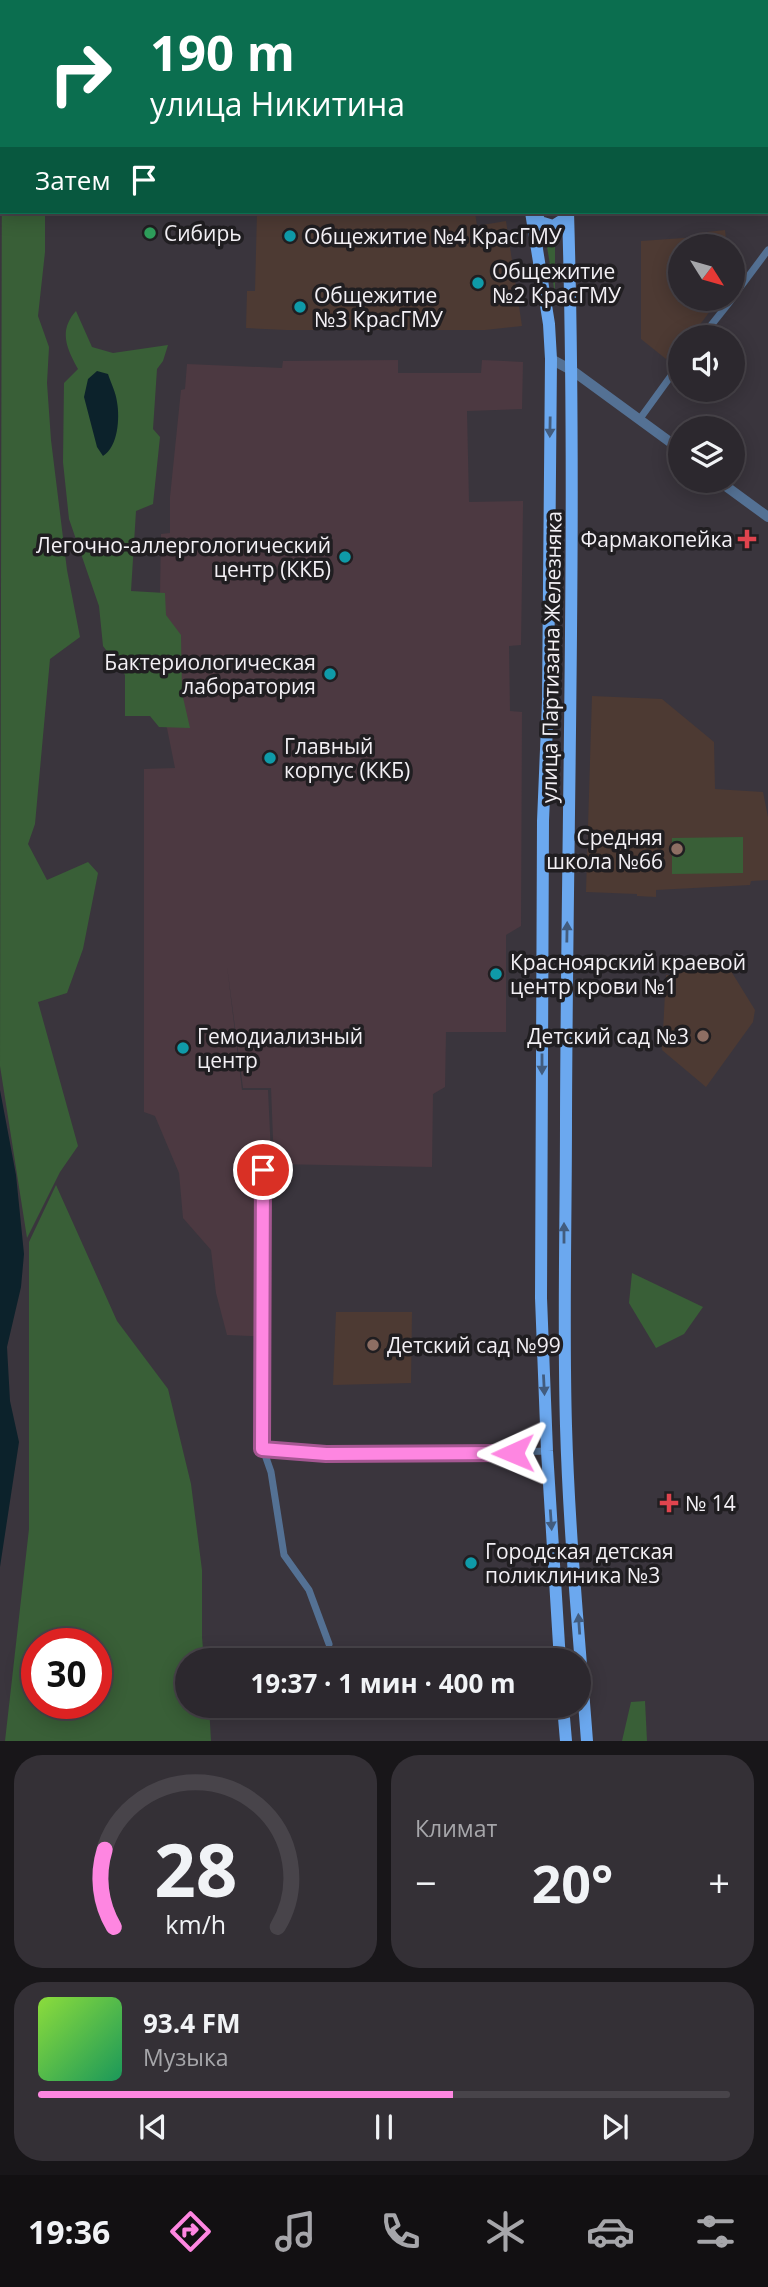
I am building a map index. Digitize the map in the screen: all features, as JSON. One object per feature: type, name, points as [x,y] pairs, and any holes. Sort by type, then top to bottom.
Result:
[{"type":"main road","name":"улица Партизана Железняка","points":[[533,214],[549,324],[551,359],[548,702],[543,833],[541,1328],[559,1648]]},
{"type":"main road","points":[[534,214],[540,222],[553,226],[566,218],[567,214]]},
{"type":"main road","name":"улица Партизана Железняка","points":[[568,214],[573,371],[565,1326],[567,1443],[587,1741]]},
{"type":"main road","points":[[548,702],[571,701]]},
{"type":"main road","points":[[541,1268],[555,1274],[565,1265]]},
{"type":"main road","points":[[541,1328],[556,1321],[565,1326]]},
{"type":"main road","points":[[564,1718],[566,1741]]},
{"type":"street","points":[[746,279],[768,250]]},
{"type":"street","points":[[551,359],[573,371],[668,441]]},
{"type":"street","points":[[639,420],[668,380]]},
{"type":"street","points":[[735,493],[768,517]]},
{"type":"street","points":[[263,1170],[262,1449],[271,1472],[285,1555],[309,1590],[329,1644]]},
{"type":"street","points":[[262,1449],[326,1454],[495,1454],[547,1451]]},
{"type":"shaded area","points":[[257,214],[475,214],[477,226],[506,221],[522,326],[485,330],[246,328],[247,291],[255,291]]},
{"type":"shaded area","points":[[725,230],[725,234],[698,234]]},
{"type":"shaded area","points":[[668,239],[668,312],[709,312],[700,325],[668,325],[666,359],[641,339],[641,241]]},
{"type":"shaded area","points":[[398,360],[398,373],[481,373],[482,360],[523,362],[522,409],[467,411],[469,502],[523,501],[521,645],[509,646],[510,711],[522,712],[521,926],[506,935],[506,1032],[446,1032],[445,1087],[433,1094],[432,1167],[274,1164],[271,1088],[243,1088],[227,966],[242,1090],[268,1090],[272,1175],[271,1337],[227,1335],[216,1293],[211,1250],[183,1218],[179,1173],[155,1116],[144,1112],[144,769],[175,768],[167,728],[158,714],[161,534],[170,533],[170,497],[181,390],[185,389],[187,364],[282,368],[283,361]]},
{"type":"shaded area","name":"Средняя школа №66","points":[[592,696],[662,699],[714,742],[715,789],[763,792],[768,817],[768,880],[751,881],[750,885],[656,890],[656,897],[586,892]]},
{"type":"shaded area","name":"Детский сад №3","points":[[726,963],[755,1010],[753,1022],[706,1087],[662,1050],[666,975],[672,975],[671,964]]},
{"type":"shaded area","name":"Детский сад №99","points":[[336,1312],[412,1312],[411,1383],[333,1385]]},
{"type":"green space","points":[[2,214],[45,214],[45,252],[38,316],[49,347],[47,383],[51,440],[67,570],[80,637],[50,659],[35,824],[28,844],[47,880],[88,862],[98,873],[83,949],[67,993],[38,1002],[78,1146],[60,1172],[27,1238],[0,1066]]},
{"type":"green space","points":[[555,234],[555,294],[545,235]]},
{"type":"green space","points":[[76,311],[92,347],[113,353],[168,345],[163,361],[157,369],[153,429],[160,437],[153,504],[136,511],[131,591],[165,593],[166,615],[181,635],[182,693],[190,728],[159,727],[150,716],[125,716],[125,675],[103,646],[99,606],[69,519],[63,462],[64,383],[78,369],[68,347],[66,333],[70,318]]},
{"type":"green space","points":[[743,837],[743,873],[672,874],[672,838]]},
{"type":"green space","points":[[56,1185],[117,1321],[168,1389],[191,1484],[202,1570],[203,1648],[175,1648],[175,1718],[210,1718],[211,1741],[5,1741],[29,1529],[29,1242]]},
{"type":"green space","points":[[632,1273],[703,1307],[684,1334],[656,1348],[629,1303]]},
{"type":"green space","points":[[645,1701],[647,1741],[622,1741],[631,1702]]},
{"type":"water","points":[[97,371],[108,374],[118,409],[115,439],[103,456],[97,447],[84,397],[88,379]]},
{"type":"water","points":[[0,1090],[16,1175],[24,1254],[21,1287],[7,1347],[10,1401],[19,1442],[0,1567]]},
{"type":"place","name":"Сибирь","points":[[150,233]]},
{"type":"place","name":"Общежитие №4 КрасГМУ","points":[[290,236]]},
{"type":"place","name":"Общежитие №2 КрасГМУ","points":[[478,283]]},
{"type":"place","name":"Общежитие №3 КрасГМУ","points":[[300,307]]},
{"type":"place","name":"Фармакопейка","points":[[747,539]]},
{"type":"place","name":"Легочно-аллергологический центр (ККБ)","points":[[345,557]]},
{"type":"place","name":"Бактериологическая лаборатория","points":[[330,674]]},
{"type":"place","name":"Главный корпус (ККБ)","points":[[270,758]]},
{"type":"place","name":"Средняя школа №66","points":[[677,849]]},
{"type":"place","name":"Красноярский краевой центр крови №1","points":[[496,974]]},
{"type":"place","name":"Детский сад №3","points":[[703,1036]]},
{"type":"place","name":"Гемодиализный центр","points":[[183,1048]]},
{"type":"place","name":"Детский сад №99","points":[[373,1345]]},
{"type":"place","name":"№ 14","points":[[669,1503]]},
{"type":"place","name":"Городская детская поликлиника №3","points":[[471,1563]]},
{"type":"route","points":[[263,1170],[262,1449],[312,1454],[513,1453]]}]
